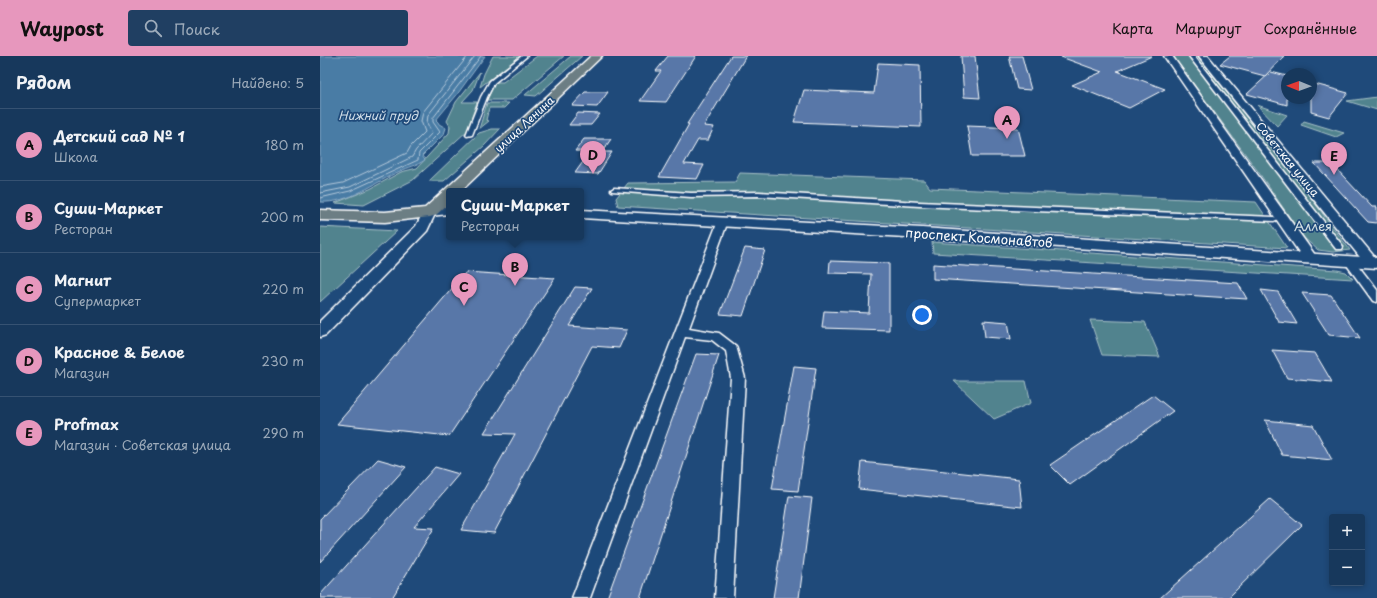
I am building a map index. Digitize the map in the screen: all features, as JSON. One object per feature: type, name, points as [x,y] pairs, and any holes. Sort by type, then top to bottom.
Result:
[{"type":"main road","name":"улица Ленина","points":[[455,188],[597,56]]},
{"type":"main road","points":[[430,212],[446,197]]},
{"type":"main road","points":[[320,215],[385,217],[446,210]]},
{"type":"main road","name":"проспект Космонавтов","points":[[584,214],[723,221],[1374,263]]},
{"type":"street","points":[[469,134],[484,97],[492,82],[525,56]]},
{"type":"street","points":[[1168,56],[1310,258]]},
{"type":"street","points":[[1191,56],[1339,247]]},
{"type":"street","name":"Советская улица","points":[[1202,56],[1374,263]]},
{"type":"street","points":[[614,190],[691,195],[759,194],[1274,220]]},
{"type":"street","points":[[320,331],[422,228],[430,212]]},
{"type":"street","points":[[581,598],[723,221]]},
{"type":"street","points":[[1349,261],[1377,298]]},
{"type":"street","points":[[681,332],[715,336],[732,349],[738,378],[724,598]]},
{"type":"green space","points":[[493,56],[520,56],[480,87],[484,74]]},
{"type":"green space","points":[[537,56],[564,56],[512,100],[487,100],[495,82],[503,82]]},
{"type":"green space","points":[[571,56],[582,56],[536,96],[525,95]]},
{"type":"green space","name":"Аллея","points":[[1173,56],[1197,56],[1292,173],[1350,250],[1333,252],[1318,250],[1304,238],[1257,170]]},
{"type":"green space","points":[[480,72],[473,90],[462,102],[477,102],[467,131],[413,180],[364,205],[335,203],[370,189],[401,172],[417,168],[449,133],[450,126],[447,121],[456,102]]},
{"type":"green space","points":[[1377,97],[1377,110],[1347,101]]},
{"type":"green space","points":[[487,103],[509,103],[504,108],[489,108],[486,120],[489,121],[479,129]]},
{"type":"green space","points":[[1257,105],[1287,115],[1277,126]]},
{"type":"green space","points":[[1304,121],[1344,133],[1336,137],[1301,125]]},
{"type":"green space","points":[[492,129],[500,129],[484,146],[444,181],[429,181],[479,133]]},
{"type":"green space","points":[[740,173],[924,180],[930,188],[1256,202],[1287,248],[618,206],[616,198],[628,183],[735,182]]},
{"type":"green space","points":[[320,227],[397,231],[320,302]]},
{"type":"green space","points":[[932,242],[1337,270],[1346,272],[1353,279],[933,253]]},
{"type":"green space","points":[[1090,320],[1145,322],[1160,357],[1102,355]]},
{"type":"green space","points":[[954,381],[1026,381],[1031,403],[994,419]]},
{"type":"water","name":"Нижний пруд","points":[[320,56],[485,56],[456,96],[436,120],[439,124],[446,128],[444,134],[422,156],[425,160],[341,200],[320,202]]},
{"type":"building","points":[[668,56],[696,56],[666,102],[640,101],[661,71],[656,71]]},
{"type":"building","points":[[731,56],[746,56],[704,126],[714,127],[708,140],[698,140],[684,164],[704,165],[697,179],[659,177],[689,124],[687,124]]},
{"type":"building","points":[[961,56],[975,56],[980,98],[964,97]]},
{"type":"building","points":[[1009,56],[1022,56],[1031,90],[1017,89]]},
{"type":"building","points":[[1152,56],[1117,71],[1165,89],[1129,108],[1072,85],[1102,72],[1061,57]]},
{"type":"building","points":[[1230,56],[1284,56],[1265,76],[1220,64]]},
{"type":"building","points":[[878,63],[920,65],[921,127],[794,122],[804,90],[874,93]]},
{"type":"building","points":[[1271,72],[1281,74],[1281,103],[1247,94]]},
{"type":"building","points":[[1317,85],[1348,93],[1329,117],[1311,112],[1311,104],[1317,104]]},
{"type":"building","points":[[585,92],[608,92],[597,107],[572,106]]},
{"type":"building","points":[[578,113],[600,114],[591,125],[569,125]]},
{"type":"building","points":[[967,126],[1018,128],[1025,156],[972,156]]},
{"type":"building","points":[[584,139],[611,139],[602,152],[575,151]]},
{"type":"building","points":[[590,152],[612,152],[598,174],[575,173]]},
{"type":"building","points":[[1314,163],[1331,163],[1372,207],[1377,207],[1377,223],[1368,222]]},
{"type":"building","points":[[745,248],[765,250],[743,316],[720,314]]},
{"type":"building","points":[[830,261],[889,263],[889,330],[822,328],[824,311],[869,313],[871,274],[829,273]]},
{"type":"building","points":[[933,264],[1238,283],[1247,299],[933,279]]},
{"type":"building","points":[[466,272],[555,278],[449,436],[337,424]]},
{"type":"building","points":[[575,287],[592,288],[569,326],[627,330],[619,348],[592,346],[494,533],[461,530],[515,434],[484,433]]},
{"type":"building","points":[[1261,290],[1278,292],[1297,324],[1279,322]]},
{"type":"building","points":[[1302,293],[1331,295],[1360,338],[1329,335]]},
{"type":"building","points":[[983,320],[1008,322],[1011,339],[985,337]]},
{"type":"building","points":[[1272,350],[1315,353],[1332,382],[1287,378]]},
{"type":"building","points":[[696,354],[719,355],[640,598],[607,598]]},
{"type":"building","points":[[794,366],[816,368],[798,491],[772,489]]},
{"type":"building","points":[[1153,395],[1173,411],[1070,485],[1050,465]]},
{"type":"building","points":[[1265,420],[1313,425],[1332,460],[1282,455]]},
{"type":"building","points":[[378,459],[406,467],[320,562],[320,519]]},
{"type":"building","points":[[862,462],[1019,479],[1022,507],[859,489]]},
{"type":"building","points":[[435,467],[459,474],[414,527],[434,528],[392,598],[320,598],[320,595]]},
{"type":"building","points":[[789,496],[812,498],[799,598],[773,598]]},
{"type":"building","points":[[1270,499],[1302,525],[1228,598],[1160,598]]},
{"type":"place","name":"Детский сад № 1","points":[[1007,139]]},
{"type":"place","name":"Красное & Белое","points":[[593,174]]},
{"type":"place","name":"Profmax","points":[[1334,175]]},
{"type":"place","name":"Суши-Маркет","points":[[515,286]]},
{"type":"place","name":"Магнит","points":[[464,306]]}]
